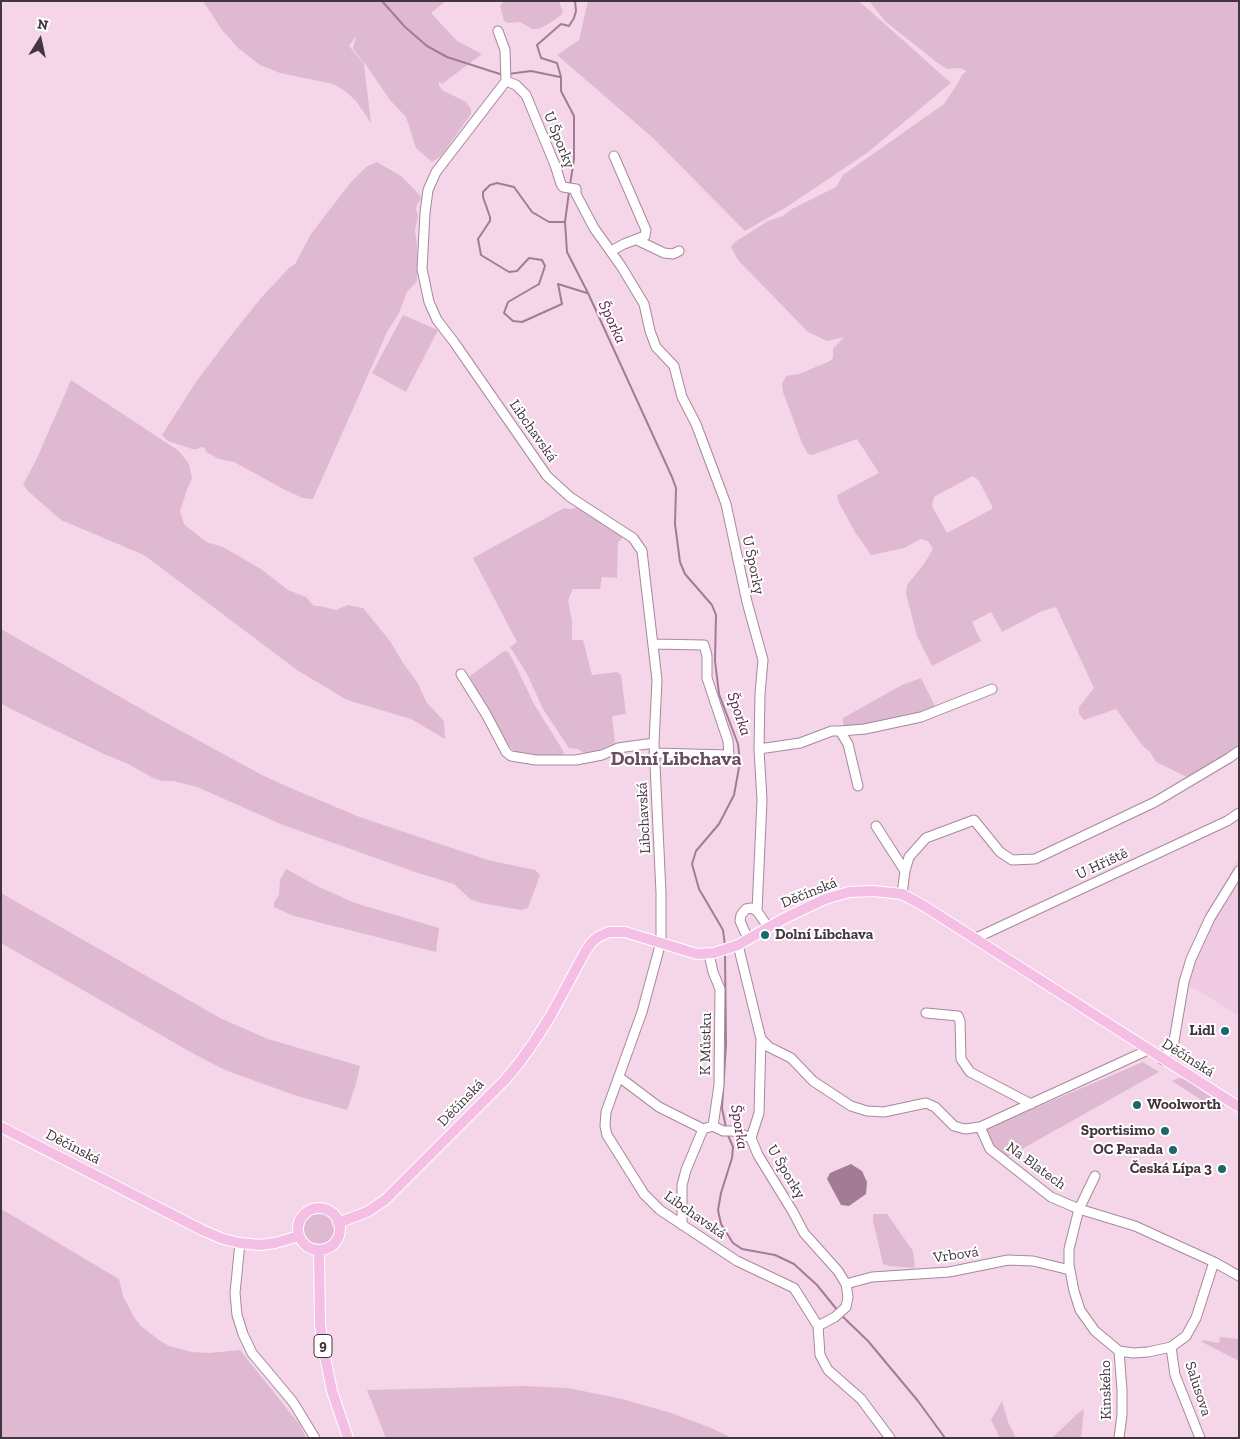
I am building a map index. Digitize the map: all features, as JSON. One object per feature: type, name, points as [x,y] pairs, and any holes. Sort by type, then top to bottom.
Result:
[{"type":"main road","name":"Děčínská","points":[[338,1223],[367,1212],[385,1200],[519,1064],[551,1015],[585,952],[595,940],[606,933],[620,931],[690,952],[714,953],[735,946],[768,927],[825,899],[849,892],[873,891],[902,894],[976,938],[1163,1060],[1239,1107]]},
{"type":"main road","name":"Děčínská","points":[[1,1126],[222,1239],[260,1245],[299,1236]]},
{"type":"main road","points":[[314,1209],[328,1211],[338,1223],[339,1235],[335,1243],[326,1249],[319,1250],[306,1246],[299,1236],[298,1227],[300,1219],[314,1209]]},
{"type":"main road","name":"9","points":[[319,1250],[320,1324],[323,1347],[332,1390],[348,1438]]},
{"type":"street","points":[[498,31],[505,50],[506,77]]},
{"type":"street","name":"U Šporky","points":[[506,77],[526,95],[563,187],[576,189],[576,194],[594,228],[611,251],[644,304],[656,347],[674,366],[682,397],[696,424],[726,504],[747,602],[764,660],[760,694],[759,749],[762,800],[757,911]]},
{"type":"street","name":"Libchavská","points":[[506,77],[436,172],[428,190],[422,269],[429,302],[437,320],[547,476],[570,497],[633,538],[642,551],[657,680],[654,748],[661,893],[661,942],[642,1012],[606,1112],[605,1126],[607,1135],[644,1194],[660,1210],[737,1261],[794,1288],[818,1326],[820,1355],[828,1370],[861,1399],[890,1438]]},
{"type":"street","points":[[611,251],[645,236],[646,230],[614,156]]},
{"type":"street","points":[[637,240],[664,254],[673,254],[680,251]]},
{"type":"street","points":[[461,674],[486,714],[506,752],[512,756],[536,760],[576,760],[602,755],[618,748],[654,748],[729,755],[728,741],[706,678],[707,656],[704,645],[654,644]]},
{"type":"street","points":[[759,749],[800,743],[832,731],[865,729],[921,717],[992,690]]},
{"type":"street","points":[[840,731],[848,744],[858,786]]},
{"type":"street","points":[[902,894],[909,857],[926,838],[974,820],[1000,852],[1012,860],[1036,859],[1155,802],[1229,758],[1239,750]]},
{"type":"street","name":"U Hřiště","points":[[976,938],[1227,821],[1239,813]]},
{"type":"street","points":[[876,826],[905,871]]},
{"type":"street","points":[[1163,1060],[1174,1041],[1184,982],[1191,959],[1210,918],[1239,872]]},
{"type":"street","points":[[748,939],[740,921],[741,914],[746,910],[751,908],[757,911],[768,927]]},
{"type":"street","name":"U Šporky","points":[[735,946],[761,1039],[759,1113],[751,1138],[758,1156],[804,1233],[838,1271],[846,1284]]},
{"type":"street","name":"K Můstku","points":[[712,1126],[719,1085],[720,989],[713,972],[714,953]]},
{"type":"street","points":[[926,1012],[958,1016],[960,1021],[961,1059],[970,1072],[1031,1104]]},
{"type":"street","points":[[761,1039],[769,1047],[791,1058],[813,1080],[851,1106],[867,1111],[884,1112],[926,1103],[935,1106],[954,1126],[981,1130],[1031,1104],[1148,1050]]},
{"type":"street","points":[[619,1077],[659,1107],[703,1129],[712,1126],[723,1131],[733,1131],[751,1138]]},
{"type":"street","points":[[682,1226],[682,1185],[686,1170],[703,1129]]},
{"type":"street","name":"Na Blatech","points":[[981,1130],[990,1149],[1051,1196],[1079,1209],[1135,1226],[1214,1262],[1239,1276]]},
{"type":"street","name":"Kinského","points":[[1096,1176],[1079,1209],[1069,1249],[1070,1270],[1080,1310],[1095,1331],[1119,1351],[1122,1390],[1122,1415],[1119,1438]]},
{"type":"street","points":[[240,1243],[235,1293],[237,1315],[243,1334],[252,1353],[293,1402],[315,1438]]},
{"type":"street","name":"Vrbová","points":[[846,1284],[872,1277],[949,1272],[1008,1260],[1033,1261],[1070,1270]]},
{"type":"street","name":"Salusova","points":[[1119,1351],[1133,1353],[1148,1352],[1172,1347],[1186,1336],[1196,1318],[1214,1262]]},
{"type":"street","points":[[818,1326],[844,1310],[848,1297],[846,1284]]},
{"type":"street","name":"Salusova","points":[[1172,1347],[1175,1375],[1200,1438]]},
{"type":"shaded area","points":[[203,1],[446,1],[431,13],[457,41],[482,54],[442,84],[439,81],[439,85],[442,90],[466,102],[471,109],[471,114],[441,156],[432,162],[416,148],[406,117],[390,100],[368,68],[353,49],[356,36],[349,46],[364,64],[371,123],[356,101],[345,91],[333,84],[280,73],[260,65],[238,48],[222,30]]},
{"type":"shaded area","points":[[504,1],[559,1],[563,12],[550,23],[539,29],[532,29],[520,22],[508,23],[504,21],[500,6]]},
{"type":"shaded area","points":[[588,1],[859,1],[951,83],[867,153],[785,208],[745,231],[652,137],[557,55],[579,40]]},
{"type":"shaded area","points":[[869,1],[1239,1],[1239,748],[1189,778],[1156,762],[1116,709],[1084,720],[1079,714],[1079,707],[1094,688],[1056,607],[1042,611],[1002,632],[991,612],[972,622],[981,641],[932,666],[917,636],[906,594],[907,585],[933,549],[928,541],[921,539],[904,548],[871,555],[855,532],[839,503],[837,495],[879,473],[857,439],[812,455],[808,454],[802,443],[783,392],[782,384],[786,376],[799,374],[830,361],[833,358],[833,349],[844,337],[827,341],[808,332],[738,260],[731,247],[735,242],[768,221],[783,216],[792,209],[836,187],[843,175],[944,104],[962,75],[967,71],[959,68],[947,69],[886,22]],"holes":[[[973,476],[979,481],[992,509],[947,533],[932,506],[935,496]]]},
{"type":"shaded area","points":[[377,162],[401,176],[420,195],[421,199],[416,209],[418,216],[415,230],[417,281],[407,292],[398,315],[388,330],[313,499],[303,498],[287,491],[234,462],[219,459],[206,452],[205,448],[192,449],[168,441],[162,435],[196,382],[260,299],[295,264],[311,234],[351,182],[366,167]]},
{"type":"shaded area","points":[[403,315],[438,330],[406,392],[372,373]]},
{"type":"shaded area","points":[[71,380],[179,451],[189,464],[192,478],[180,511],[184,524],[206,542],[223,547],[261,569],[288,590],[306,597],[314,606],[336,610],[348,605],[363,608],[390,641],[417,682],[427,703],[444,721],[445,739],[411,719],[347,700],[297,670],[144,555],[61,520],[28,491],[23,485],[37,458]]},
{"type":"shaded area","points":[[577,507],[622,536],[622,539],[618,542],[617,578],[602,577],[600,589],[573,589],[568,600],[572,620],[572,640],[583,640],[592,675],[617,672],[621,675],[626,714],[612,716],[615,743],[593,753],[585,754],[578,749],[569,748],[543,709],[527,674],[510,647],[517,642],[473,558],[564,508],[572,509]]},
{"type":"shaded area","points":[[1,629],[150,714],[262,775],[286,786],[357,816],[419,837],[488,860],[535,870],[540,875],[528,908],[521,910],[481,903],[470,899],[454,884],[283,825],[197,787],[153,778],[128,764],[7,707],[1,703]]},
{"type":"shaded area","points":[[504,651],[508,652],[512,658],[534,704],[562,749],[564,753],[560,758],[518,754],[508,745],[471,680],[470,676]]},
{"type":"shaded area","points":[[921,678],[936,708],[860,728],[847,728],[843,724],[843,718],[902,685]]},
{"type":"shaded area","points":[[1239,855],[1239,1016],[1184,982],[1192,956]]},
{"type":"shaded area","points":[[286,869],[319,887],[355,903],[439,928],[436,952],[294,916],[274,907],[274,902],[279,895],[280,880]]},
{"type":"shaded area","points":[[1,893],[220,1018],[268,1039],[360,1066],[347,1110],[294,1095],[225,1070],[1,943]]},
{"type":"shaded area","points":[[1143,1062],[1159,1072],[1006,1158],[992,1144],[986,1129]]},
{"type":"shaded area","points":[[1179,1078],[1185,1079],[1224,1106],[1220,1112],[1172,1081]]},
{"type":"shaded area","points":[[851,1164],[862,1171],[867,1182],[866,1194],[849,1206],[841,1205],[827,1179],[830,1173]]},
{"type":"shaded area","points":[[1,1209],[119,1279],[123,1296],[134,1317],[141,1326],[169,1346],[192,1352],[209,1353],[240,1350],[300,1425],[306,1438],[1,1438]]},
{"type":"shaded area","points":[[319,1213],[325,1214],[330,1218],[334,1223],[334,1235],[330,1240],[325,1244],[319,1245],[313,1244],[308,1240],[304,1235],[303,1229],[304,1223],[308,1218],[313,1214]]},
{"type":"shaded area","points":[[873,1214],[887,1214],[913,1251],[915,1268],[883,1264]]},
{"type":"shaded area","points":[[1220,1337],[1239,1339],[1239,1361],[1202,1342],[1203,1340],[1219,1343]]},
{"type":"shaded area","points":[[524,1386],[568,1388],[622,1399],[671,1413],[732,1438],[386,1438],[367,1390]]},
{"type":"shaded area","points":[[1002,1401],[1008,1422],[1016,1438],[1000,1438],[991,1420]]},
{"type":"shaded area","points":[[1084,1409],[1081,1438],[1052,1438],[1076,1415]]},
{"type":"waterway","points":[[382,1],[405,27],[427,46],[447,57],[503,75]]},
{"type":"waterway","name":"Šporka","points":[[570,185],[574,159],[574,116],[561,91],[561,77],[557,63],[541,58],[537,45],[561,24],[569,26],[576,11],[575,1]]},
{"type":"waterway","points":[[508,74],[531,71],[560,77]]},
{"type":"waterway","points":[[565,222],[549,222],[532,212],[514,187],[497,183],[490,185],[483,192],[490,221],[478,239],[481,255],[509,272],[517,271],[529,258],[542,260],[545,266],[539,284],[508,302],[504,313],[513,321],[522,322],[562,304],[558,284],[587,293]]},
{"type":"waterway","name":"Šporka","points":[[569,192],[565,222],[567,252],[588,293],[672,477],[676,488],[675,524],[680,562],[685,574],[712,605],[716,615],[715,661],[719,694],[738,744],[740,762],[734,795],[719,824],[696,851],[692,864],[699,889],[723,930],[725,946]]},
{"type":"waterway","name":"Šporka","points":[[725,953],[726,1044],[722,1108],[726,1128]]},
{"type":"waterway","name":"Šporka","points":[[728,1135],[733,1147],[732,1158],[721,1193],[718,1210],[721,1224],[733,1243],[742,1249],[775,1255],[794,1264],[817,1285],[838,1311]]},
{"type":"waterway","name":"Šporka","points":[[841,1315],[868,1341],[918,1401],[945,1438]]},
{"type":"place","name":"Dolní Libchava","points":[[765,935]]},
{"type":"place","name":"Lidl","points":[[1225,1031]]},
{"type":"place","name":"Woolworth","points":[[1137,1105]]},
{"type":"place","name":"Sportisimo","points":[[1165,1131]]},
{"type":"place","name":"OC Parada","points":[[1173,1150]]},
{"type":"place","name":"Česká Lípa 3","points":[[1222,1169]]},
{"type":"district","name":"Dolní Libchava","points":[[676,759]]}]
